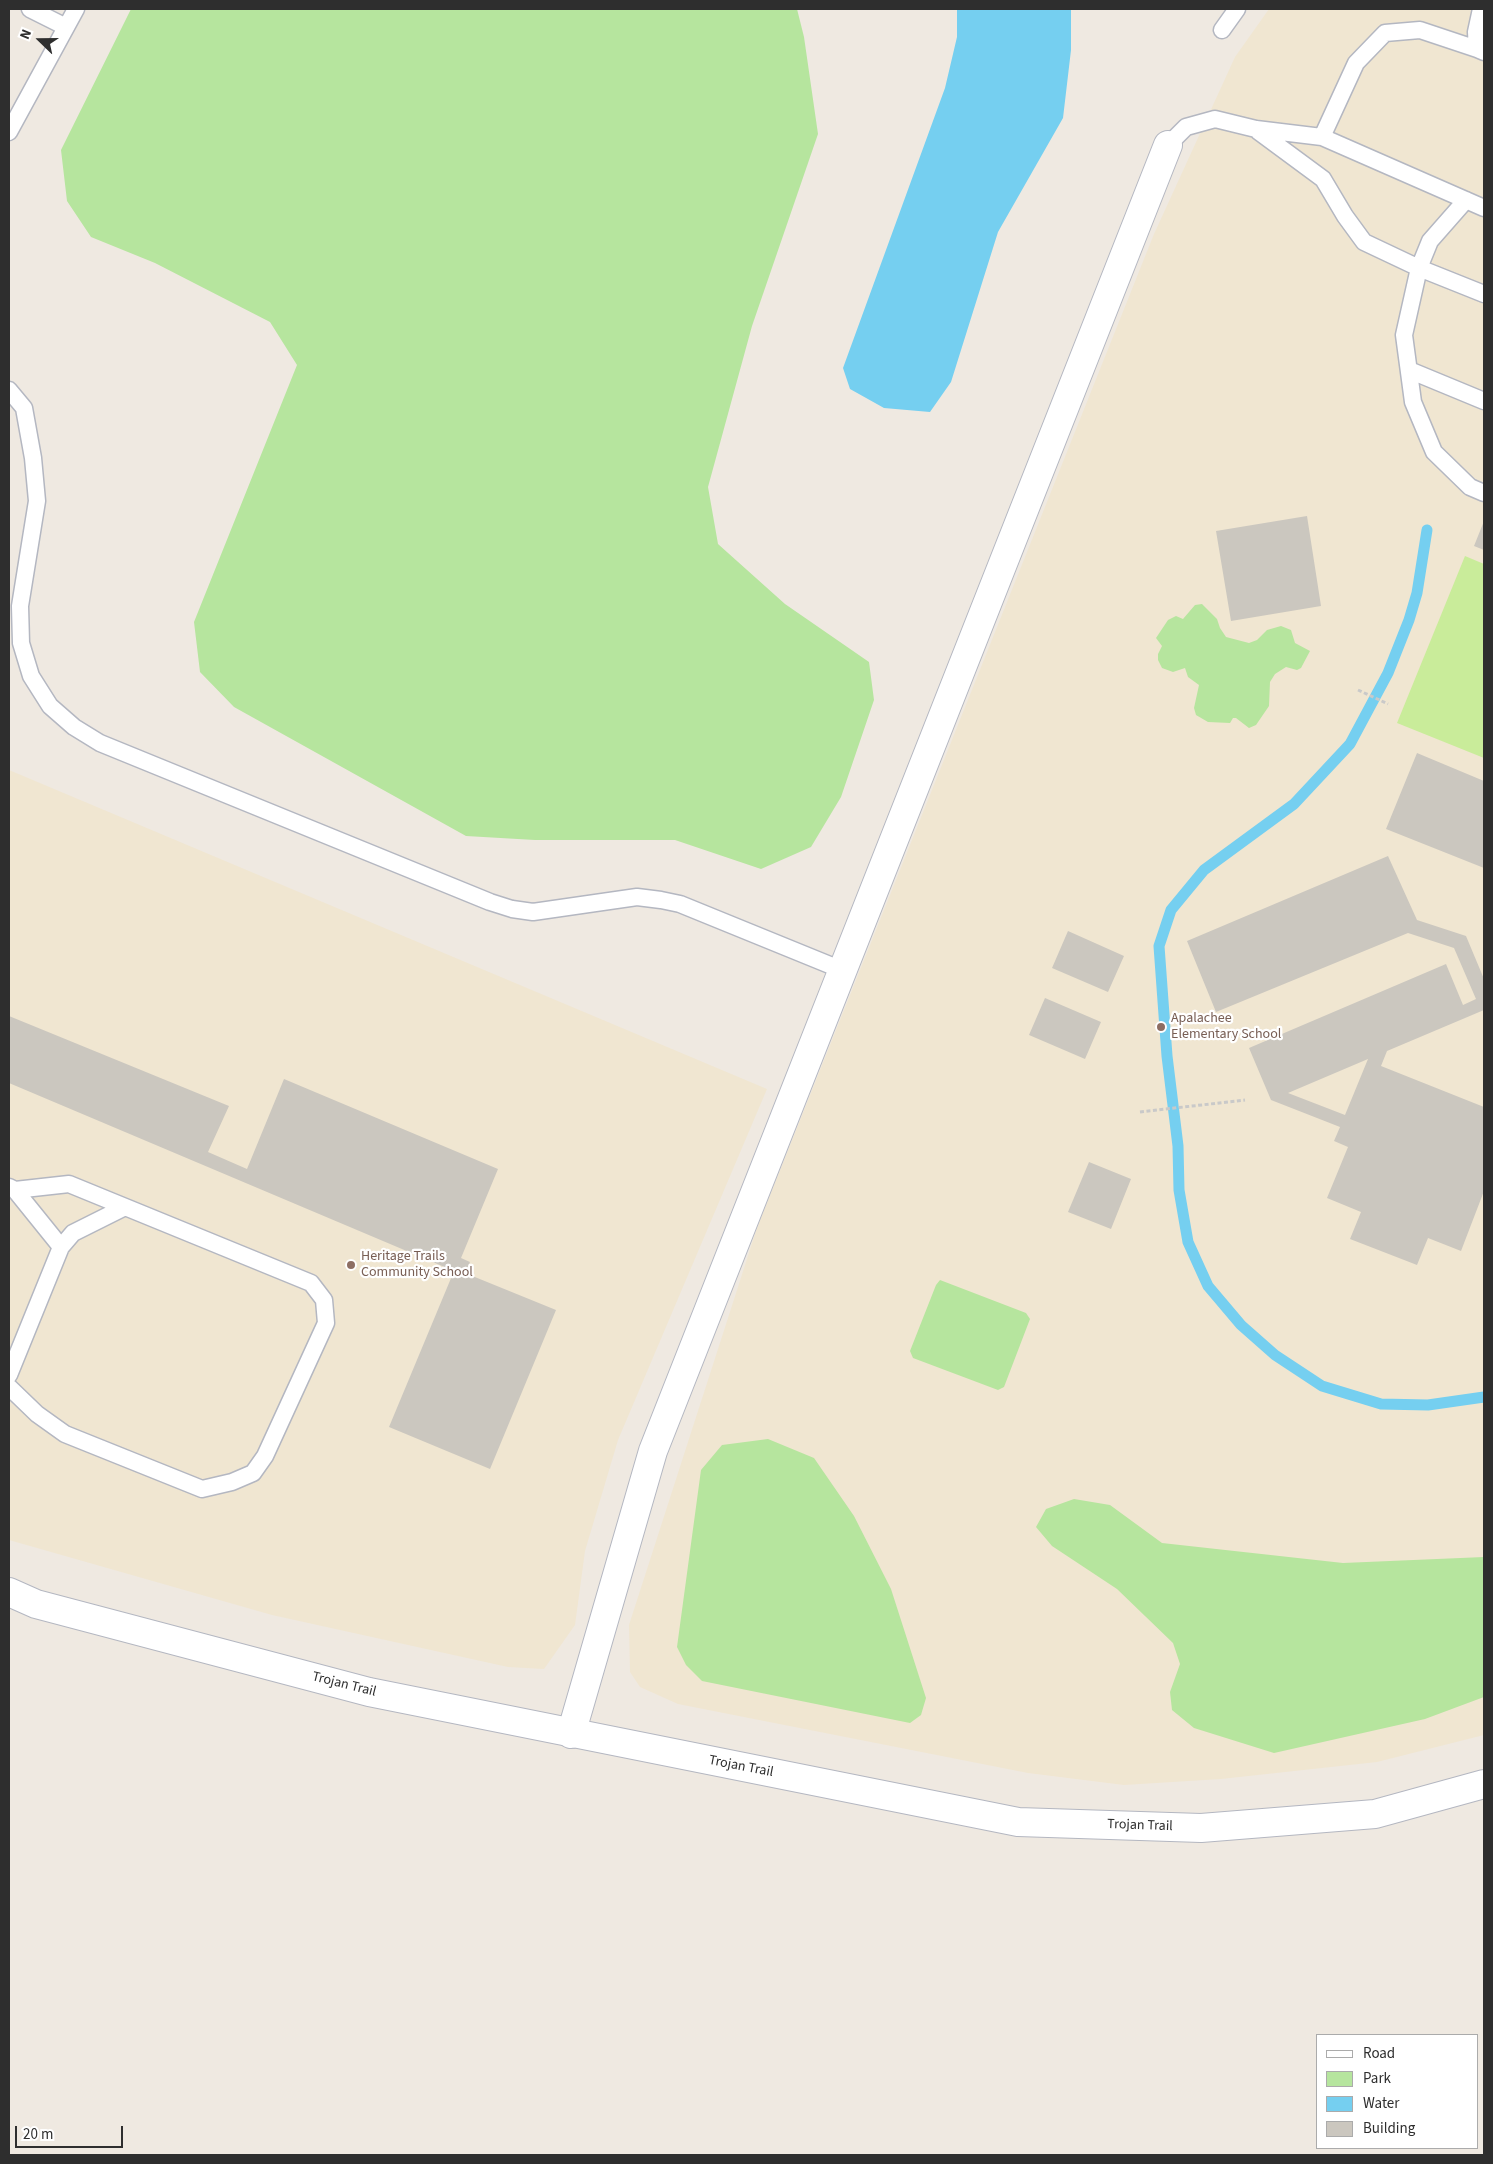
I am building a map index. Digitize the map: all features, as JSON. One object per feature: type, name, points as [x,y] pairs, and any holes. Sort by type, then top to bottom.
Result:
[{"type":"street","points":[[571,1734],[654,1451],[1168,145]]},
{"type":"street","name":"Trojan Trail","points":[[9,1592],[36,1604],[369,1692],[571,1734],[1018,1822],[1201,1828],[1375,1814],[1484,1784]]},
{"type":"lane","points":[[30,9],[66,27]]},
{"type":"lane","points":[[9,132],[76,9]]},
{"type":"lane","points":[[1222,30],[1237,9]]},
{"type":"lane","points":[[1481,9],[1476,32],[1481,50]]},
{"type":"lane","points":[[1322,137],[1356,63],[1385,33],[1420,30],[1481,50]]},
{"type":"lane","points":[[1168,145],[1186,127],[1215,119],[1256,129],[1322,137],[1484,208]]},
{"type":"lane","points":[[1256,129],[1322,179],[1364,242],[1419,268],[1484,294]]},
{"type":"lane","points":[[1466,200],[1430,241],[1419,268],[1404,335],[1413,402],[1434,452],[1470,487],[1484,493]]},
{"type":"lane","points":[[1409,370],[1484,401]]},
{"type":"lane","points":[[9,390],[24,408],[33,458],[37,501],[20,606],[21,643],[31,676],[50,706],[74,727],[100,743],[490,902],[512,909],[532,912],[637,898],[661,900],[680,904],[842,970]]},
{"type":"lane","points":[[9,1387],[37,1414],[65,1434],[202,1490],[232,1482],[253,1473],[265,1456],[326,1323],[324,1300],[311,1283],[69,1184],[12,1189]]},
{"type":"lane","points":[[12,1189],[61,1246]]},
{"type":"lane","points":[[9,1375],[61,1246],[73,1233],[126,1207]]},
{"type":"path","points":[[1358,690],[1388,704]]},
{"type":"path","points":[[1140,1112],[1245,1100]]},
{"type":"shaded area","name":"Apalachee Elementary School","points":[[1269,9],[1484,9],[1484,1735],[1377,1762],[1221,1779],[1124,1785],[1028,1773],[678,1704],[640,1687],[630,1672],[629,1625],[757,1228],[1154,234],[1235,57]]},
{"type":"shaded area","name":"Heritage Trails Community School","points":[[9,770],[767,1089],[618,1440],[585,1551],[575,1625],[544,1669],[508,1667],[272,1615],[9,1540]]},
{"type":"green space","points":[[131,9],[797,9],[804,37],[818,134],[752,326],[708,487],[718,544],[785,604],[869,662],[874,700],[841,797],[811,847],[761,869],[675,840],[535,840],[466,836],[234,707],[200,672],[194,622],[297,365],[270,322],[155,263],[91,237],[67,201],[61,150]]},
{"type":"green space","points":[[1465,556],[1484,564],[1484,758],[1397,723]]},
{"type":"green space","points":[[1202,604],[1217,619],[1226,637],[1249,643],[1257,640],[1267,630],[1281,626],[1291,630],[1295,643],[1310,651],[1301,668],[1297,670],[1286,667],[1275,674],[1270,682],[1269,706],[1256,725],[1249,728],[1236,718],[1233,718],[1230,723],[1208,722],[1196,715],[1194,708],[1199,685],[1188,677],[1185,668],[1173,672],[1162,668],[1158,660],[1158,654],[1162,646],[1156,638],[1168,620],[1176,616],[1183,619],[1195,605]]},
{"type":"green space","points":[[940,1280],[1026,1313],[1030,1319],[1004,1387],[998,1390],[913,1358],[910,1351],[936,1285]]},
{"type":"green space","points":[[768,1439],[814,1458],[854,1516],[891,1589],[926,1698],[921,1715],[910,1723],[702,1681],[686,1665],[677,1647],[701,1470],[722,1445]]},
{"type":"green space","points":[[1074,1499],[1110,1505],[1162,1543],[1343,1563],[1484,1557],[1484,1697],[1425,1719],[1274,1753],[1194,1728],[1172,1710],[1170,1692],[1180,1664],[1173,1643],[1117,1589],[1052,1546],[1036,1527],[1046,1509]]},
{"type":"water","points":[[957,9],[1071,9],[1071,50],[1063,118],[998,232],[951,382],[930,412],[884,408],[850,389],[843,368],[945,88],[957,37]]},
{"type":"building","points":[[1307,516],[1321,606],[1231,621],[1216,531]]},
{"type":"building","points":[[1484,521],[1484,550],[1474,546]]},
{"type":"building","points":[[1417,753],[1484,781],[1484,868],[1386,829]]},
{"type":"building","points":[[1388,856],[1417,920],[1466,936],[1484,979],[1484,1010],[1387,1051],[1381,1066],[1484,1107],[1484,1191],[1461,1251],[1428,1238],[1417,1265],[1350,1239],[1361,1212],[1327,1198],[1348,1147],[1334,1141],[1340,1127],[1271,1100],[1249,1048],[1446,964],[1463,1005],[1476,999],[1454,948],[1408,933],[1216,1012],[1187,941]],"holes":[[[1368,1059],[1345,1115],[1288,1093]]]},
{"type":"building","points":[[1068,931],[1124,956],[1108,992],[1052,968]]},
{"type":"building","points":[[1045,998],[1101,1022],[1085,1059],[1029,1035]]},
{"type":"building","points":[[9,1016],[229,1106],[208,1152],[247,1169],[284,1079],[498,1169],[461,1258],[470,1262],[465,1273],[556,1310],[490,1469],[389,1427],[454,1271],[9,1083]]},
{"type":"building","points":[[1089,1162],[1131,1179],[1111,1229],[1068,1212]]},
{"type":"waterway","points":[[1427,530],[1417,593],[1409,620],[1388,673],[1350,744],[1294,804],[1204,870],[1171,910],[1159,946],[1167,1056],[1178,1146],[1179,1190],[1188,1242],[1208,1286],[1241,1325],[1275,1355],[1322,1386],[1381,1404],[1428,1405],[1484,1397]]},
{"type":"place","name":"Apalachee Elementary School","points":[[1161,1027]]},
{"type":"place","name":"Heritage Trails Community School","points":[[351,1265]]}]
